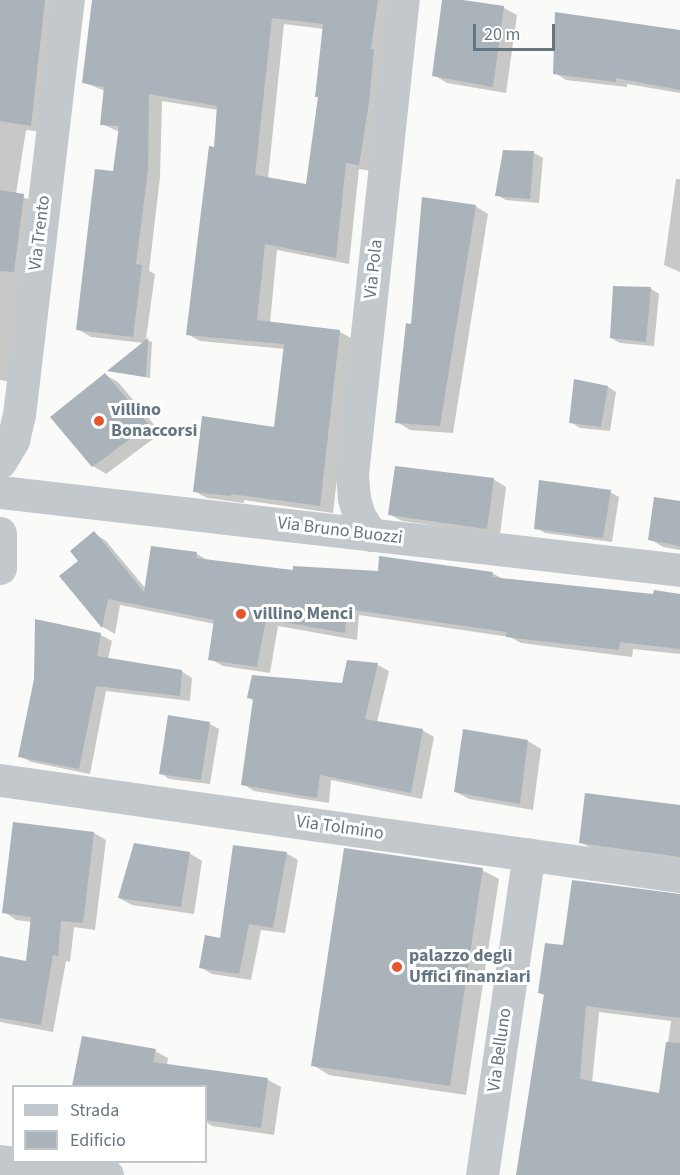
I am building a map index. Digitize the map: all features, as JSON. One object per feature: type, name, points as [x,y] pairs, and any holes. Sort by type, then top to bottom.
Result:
[{"type":"street","name":"Via Trento","points":[[0,462],[14,440],[19,415],[68,0]]},
{"type":"street","name":"Via Pola","points":[[371,534],[357,507],[352,474],[403,0]]},
{"type":"street","name":"Via Bruno Buozzi","points":[[0,492],[680,570]]},
{"type":"street","points":[[0,533],[0,568]]},
{"type":"street","name":"Via Tolmino","points":[[0,780],[680,876]]},
{"type":"street","name":"Via Belluno","points":[[482,1175],[529,854]]},
{"type":"street","points":[[15,1163],[107,1175]]},
{"type":"building","points":[[0,0],[45,0],[31,126],[0,121]]},
{"type":"building","points":[[92,0],[378,0],[371,49],[374,49],[369,102],[359,165],[346,163],[336,258],[265,244],[257,320],[340,330],[320,506],[231,494],[231,496],[193,492],[202,416],[274,427],[284,344],[186,335],[209,146],[214,147],[217,106],[149,94],[148,169],[136,264],[142,265],[133,337],[76,330],[95,169],[113,171],[119,126],[100,125],[104,87],[82,83]],"holes":[[[272,18],[323,24],[315,97],[318,97],[306,184],[255,175]]]},
{"type":"building","points":[[442,0],[463,0],[504,6],[493,87],[432,76]]},
{"type":"building","points":[[555,12],[680,30],[680,90],[616,78],[616,82],[553,74]]},
{"type":"building","points":[[503,150],[534,151],[530,199],[495,196]]},
{"type":"building","points":[[0,190],[24,194],[14,272],[0,271]]},
{"type":"building","points":[[422,197],[476,205],[440,426],[395,423],[406,323],[411,324]]},
{"type":"building","points":[[613,286],[651,287],[646,342],[610,338]]},
{"type":"building","points":[[148,338],[146,377],[107,371]]},
{"type":"building","name":"villino Bonaccorsi","points":[[105,373],[149,425],[92,467],[50,417]]},
{"type":"building","points":[[574,379],[608,386],[601,427],[569,423]]},
{"type":"building","points":[[395,466],[494,478],[487,529],[388,515]]},
{"type":"building","points":[[539,480],[611,490],[603,538],[534,529]]},
{"type":"building","points":[[654,497],[680,501],[680,546],[648,540]]},
{"type":"building","points":[[94,531],[144,592],[151,546],[197,552],[196,558],[293,570],[293,566],[378,571],[379,556],[493,572],[492,577],[653,594],[654,590],[680,594],[680,649],[620,642],[619,650],[506,637],[507,632],[347,609],[345,633],[266,619],[257,667],[208,660],[214,620],[108,599],[102,628],[59,576],[78,561],[70,551]]},
{"type":"building","points":[[35,619],[101,633],[97,656],[182,670],[180,696],[96,686],[79,769],[18,757],[34,679]]},
{"type":"building","points":[[347,660],[378,663],[365,719],[423,729],[411,793],[320,775],[317,798],[241,785],[253,699],[247,698],[252,675],[342,683]]},
{"type":"building","points":[[168,715],[210,722],[201,780],[159,774]]},
{"type":"building","points":[[463,729],[528,740],[520,804],[454,792]]},
{"type":"building","points":[[585,793],[680,805],[680,857],[579,843]]},
{"type":"building","points":[[13,822],[94,832],[83,923],[61,921],[58,956],[53,955],[41,1025],[0,1018],[0,956],[26,961],[31,917],[2,913]]},
{"type":"building","points":[[134,843],[190,852],[181,907],[118,898]]},
{"type":"building","points":[[233,845],[287,852],[273,928],[249,924],[239,974],[199,968],[205,935],[220,938]]},
{"type":"building","name":"palazzo degli Uffici finanziari","points":[[344,848],[483,868],[450,1086],[311,1066]]},
{"type":"building","points":[[572,880],[680,894],[680,1018],[586,1006],[580,1079],[659,1093],[666,1042],[680,1043],[680,1175],[516,1175],[544,994],[538,993],[545,943],[563,945]]},
{"type":"building","points":[[82,1036],[156,1049],[153,1062],[268,1078],[261,1128],[207,1120],[207,1085],[72,1085]]},
{"type":"place","name":"villino Bonaccorsi","points":[[99,421]]},
{"type":"place","name":"villino Menci","points":[[241,614]]},
{"type":"place","name":"palazzo degli Uffici finanziari","points":[[397,967]]}]
